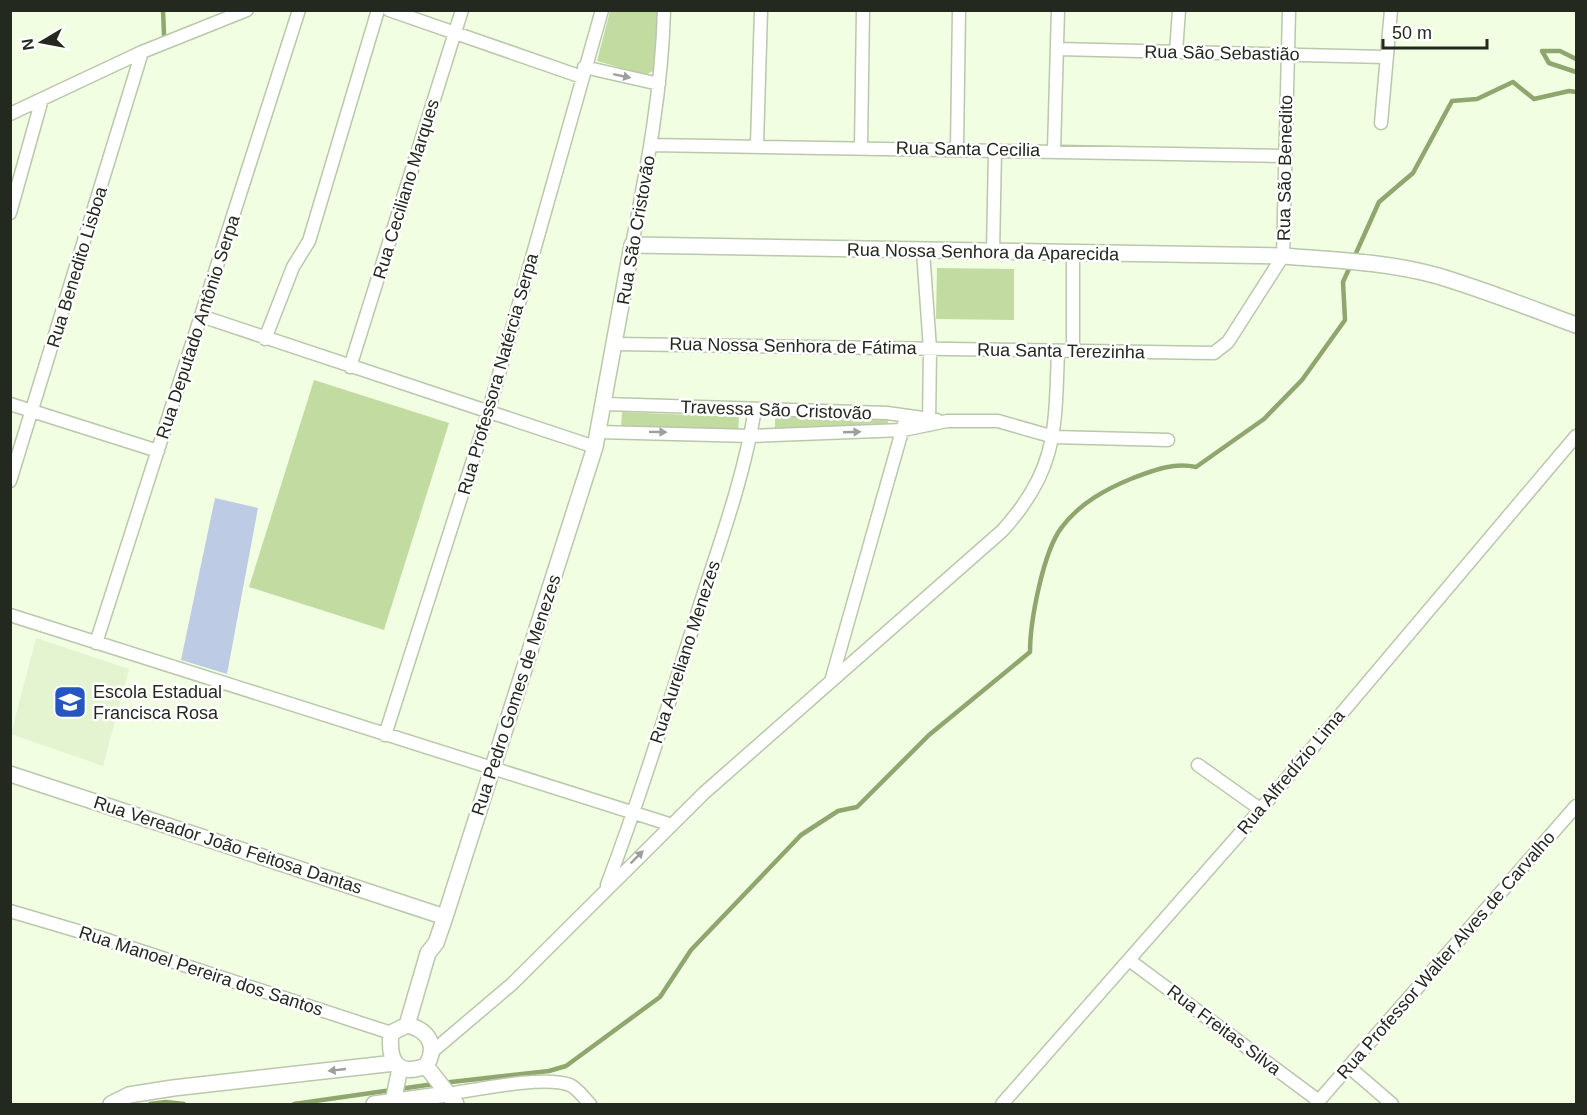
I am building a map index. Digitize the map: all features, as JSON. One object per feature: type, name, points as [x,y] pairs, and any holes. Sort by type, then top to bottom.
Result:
[{"type":"street","points":[[10,114],[142,52],[247,10]]},
{"type":"street","name":"Rua Deputado Antônio Serpa","points":[[96,643],[299,10]]},
{"type":"street","points":[[265,339],[293,267],[309,241],[378,10]]},
{"type":"street","points":[[389,10],[455,33],[583,72],[659,84]]},
{"type":"street","name":"Rua Ceciliano Marques","points":[[350,367],[462,10]]},
{"type":"street","name":"Rua Professora Natércia Serpa","points":[[385,735],[488,413],[602,10]]},
{"type":"street","name":"Rua São Cristovão","points":[[595,447],[605,404],[651,145],[659,84],[664,10]]},
{"type":"street","points":[[757,146],[761,10]]},
{"type":"street","points":[[861,147],[863,10]]},
{"type":"street","points":[[957,148],[958,10]]},
{"type":"street","points":[[1054,150],[1058,10]]},
{"type":"street","points":[[1176,52],[1179,10]]},
{"type":"street","name":"Rua São Benedito","points":[[1192,354],[1214,352],[1228,342],[1283,256],[1289,10]]},
{"type":"street","points":[[1381,123],[1385,57],[1391,10]]},
{"type":"street","name":"Rua São Sebastião","points":[[1058,50],[1385,57]]},
{"type":"street","name":"Rua Benedito Lisboa","points":[[10,481],[142,52]]},
{"type":"street","points":[[10,213],[42,99]]},
{"type":"street","name":"Rua Santa Cecilia","points":[[651,145],[957,148],[1286,156]]},
{"type":"street","points":[[993,252],[995,150]]},
{"type":"street","name":"Rua Nossa Senhora da Aparecida","points":[[632,245],[1283,256],[1334,260],[1378,264],[1437,276],[1576,324]]},
{"type":"street","points":[[923,251],[930,349]]},
{"type":"street","points":[[1073,254],[1073,351]]},
{"type":"street","points":[[201,316],[595,447]]},
{"type":"street","name":"Rua Nossa Senhora de Fátima","points":[[616,344],[930,349],[930,422]]},
{"type":"street","name":"Rua Santa Terezinha","points":[[930,349],[1192,354]]},
{"type":"street","points":[[374,1104],[440,1080],[512,984],[604,891],[704,793],[1018,513],[1044,470],[1054,437],[1058,351]]},
{"type":"street","points":[[10,404],[159,451]]},
{"type":"street","name":"Travessa São Cristovão","points":[[605,404],[906,415],[930,422]]},
{"type":"street","name":"Rua Aureliano Menezes","points":[[604,891],[634,814],[751,436],[755,409]]},
{"type":"street","points":[[832,680],[906,415]]},
{"type":"street","name":"Travessa São Cristovão","points":[[599,432],[751,436],[903,430],[930,422],[998,421],[1054,437],[1167,440]]},
{"type":"street","name":"Rua Alfredízio Lima","points":[[1002,1104],[1260,809],[1576,436]]},
{"type":"street","name":"Rua Pedro Gomes de Menezes","points":[[413,1026],[428,952],[436,943],[445,917],[595,447]]},
{"type":"street","points":[[10,615],[672,825]]},
{"type":"street","points":[[1198,765],[1260,809]]},
{"type":"street","name":"Rua Vereador João Feitosa Dantas","points":[[10,774],[445,917]]},
{"type":"street","name":"Rua Professor Walter Alves de Carvalho","points":[[1318,1103],[1576,806]]},
{"type":"street","name":"Rua Manoel Pereira dos Santos","points":[[10,911],[109,940],[391,1033]]},
{"type":"street","name":"Rua Freitas Silva","points":[[1129,960],[1318,1103]]},
{"type":"street","points":[[394,1096],[398,1066],[389,1051],[391,1033],[413,1026],[430,1037],[440,1080]]},
{"type":"street","points":[[111,1104],[129,1095],[173,1088],[398,1066],[440,1080],[506,1085],[555,1083],[571,1086],[591,1104]]},
{"type":"street","points":[[1348,1067],[1392,1104]]},
{"type":"shaded area","name":"Escola Estadual Francisca Rosa","points":[[36,638],[129,669],[103,766],[11,734]]},
{"type":"green space","points":[[610,11],[661,11],[658,68],[646,75],[597,61]]},
{"type":"green space","points":[[937,268],[1014,269],[1014,320],[936,319]]},
{"type":"green space","points":[[314,380],[449,423],[384,630],[249,587]]},
{"type":"green space","points":[[622,412],[739,417],[738,433],[621,428]]},
{"type":"green space","points":[[888,415],[888,429],[775,430],[775,417]]},
{"type":"building","points":[[215,498],[258,508],[227,674],[181,660]]},
{"type":"waterway","points":[[163,10],[164,35]]},
{"type":"waterway","points":[[1576,59],[1560,51],[1542,51],[1549,63],[1576,72]]},
{"type":"waterway","points":[[442,1083],[549,1071],[566,1066],[660,997],[691,950],[801,835],[838,811],[857,807],[929,735],[1030,652],[1032,623],[1044,569],[1055,538],[1069,518],[1085,504],[1123,482],[1172,466],[1196,467],[1264,419],[1302,380],[1345,320],[1343,282],[1379,202],[1413,173],[1452,101],[1477,99],[1513,82],[1534,99],[1569,91],[1576,92]]},
{"type":"waterway","points":[[294,1104],[434,1084]]},
{"type":"waterway","points":[[150,1104],[166,1102],[184,1104]]},
{"type":"place","name":"Escola Estadual Francisca Rosa","points":[[70,702]]}]
